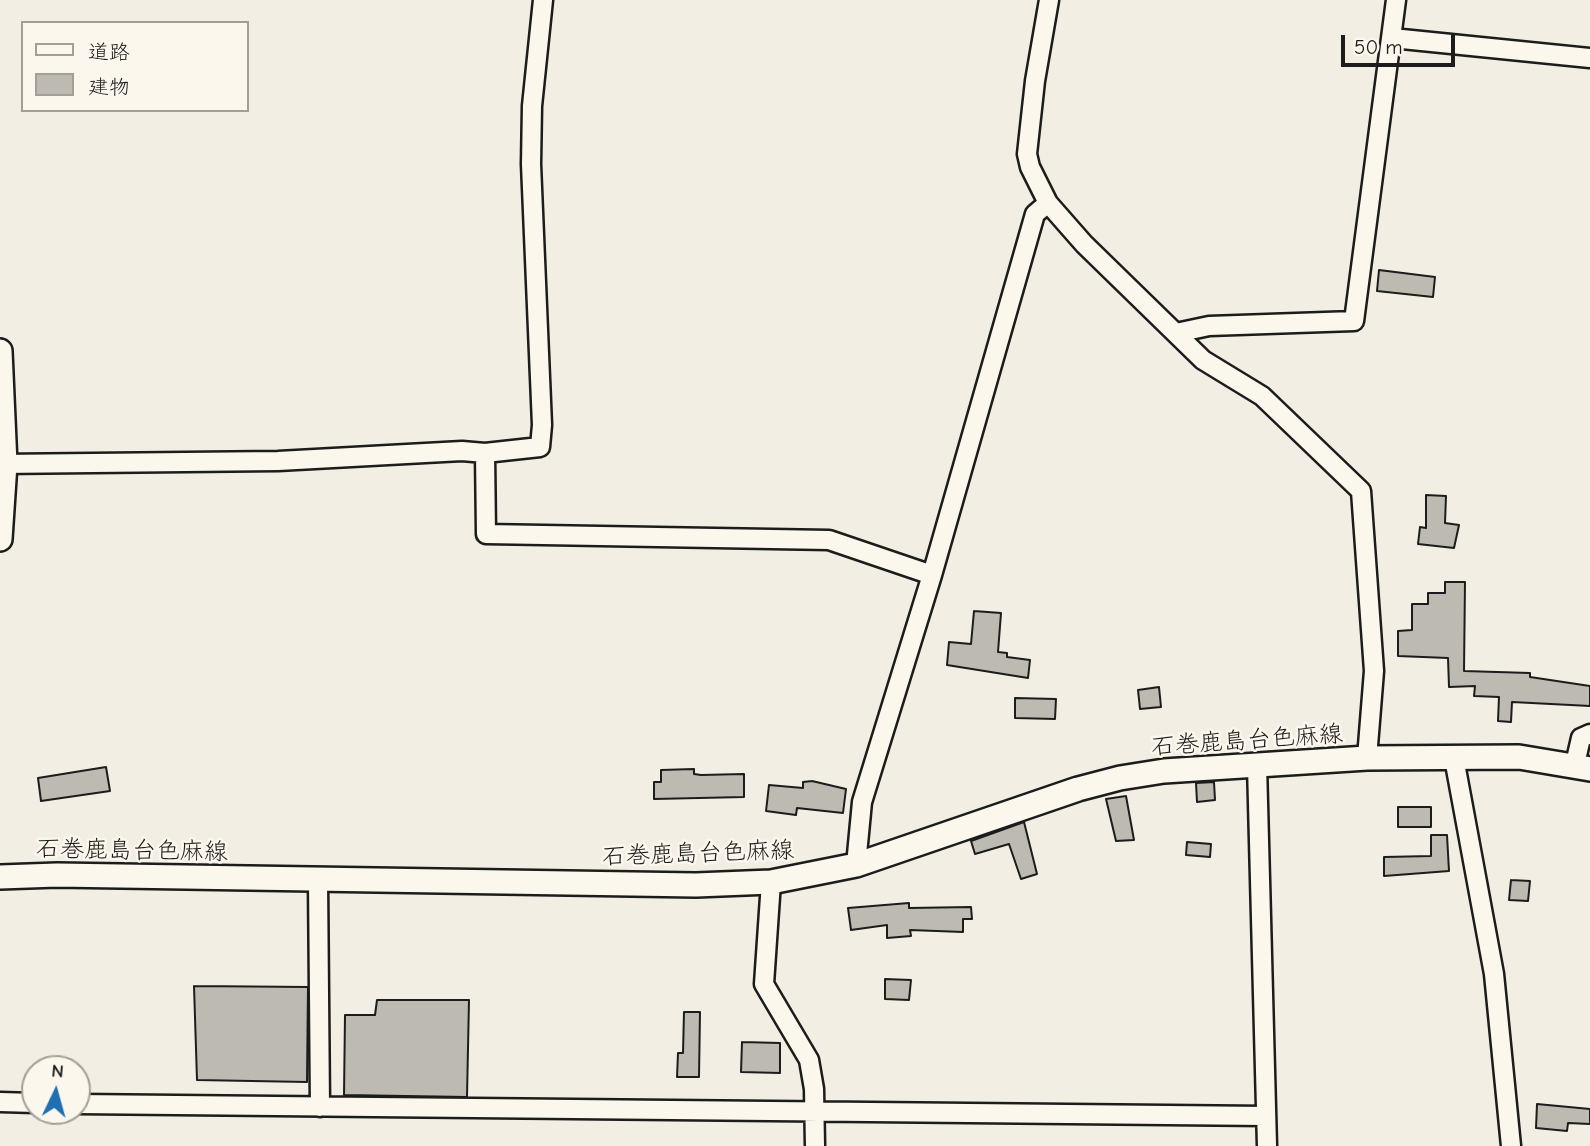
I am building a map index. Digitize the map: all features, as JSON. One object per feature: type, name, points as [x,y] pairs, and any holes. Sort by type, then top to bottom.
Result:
[{"type":"main road","points":[[0,351],[3,464],[0,539]]},
{"type":"main road","name":"石巻鹿島台色麻線","points":[[0,877],[57,875],[696,885],[771,882],[856,865],[1119,778],[1164,771],[1367,758],[1519,757],[1582,767]]},
{"type":"street","points":[[3,464],[278,461],[462,451],[485,453],[540,447],[542,425],[531,164],[532,106],[543,0]]},
{"type":"street","points":[[1049,0],[1035,81],[1027,154],[1030,167],[1048,203],[1084,244],[1203,360],[1262,396],[1361,491],[1374,671],[1367,758]]},
{"type":"street","points":[[1176,333],[1209,326],[1354,321],[1396,0]]},
{"type":"street","points":[[1392,38],[1590,58]]},
{"type":"street","points":[[856,865],[862,802],[932,575],[1035,214],[1048,203]]},
{"type":"street","points":[[485,453],[486,534],[829,540],[932,575]]},
{"type":"street","points":[[1582,767],[1581,738],[1590,734]]},
{"type":"street","points":[[1454,758],[1494,974],[1511,1146]]},
{"type":"street","points":[[1256,765],[1267,1146]]},
{"type":"street","points":[[318,881],[320,1107]]},
{"type":"street","points":[[771,882],[764,984],[809,1060],[815,1113],[815,1146]]},
{"type":"street","points":[[0,1102],[21,1103]]},
{"type":"street","points":[[91,1104],[1266,1116]]},
{"type":"building","points":[[1379,270],[1435,277],[1433,297],[1377,291]]},
{"type":"building","points":[[1426,495],[1446,496],[1445,523],[1459,525],[1454,548],[1418,544],[1420,527],[1426,528]]},
{"type":"building","points":[[1445,582],[1465,582],[1464,671],[1530,673],[1530,677],[1590,686],[1590,706],[1512,702],[1511,722],[1498,721],[1499,697],[1474,696],[1475,686],[1449,687],[1448,658],[1398,656],[1398,631],[1412,630],[1412,604],[1428,604],[1428,593],[1445,593]]},
{"type":"building","points":[[974,611],[1001,613],[998,652],[1007,653],[1007,657],[1030,660],[1028,678],[947,665],[949,642],[971,644]]},
{"type":"building","points":[[1159,687],[1161,707],[1140,709],[1138,690]]},
{"type":"building","points":[[1015,698],[1056,699],[1055,719],[1015,718]]},
{"type":"building","points":[[106,767],[110,791],[41,801],[38,778]]},
{"type":"building","points":[[694,769],[694,774],[701,775],[744,774],[744,797],[654,799],[654,782],[661,782],[661,770]]},
{"type":"building","points":[[812,781],[846,789],[843,813],[797,808],[796,815],[766,811],[769,785],[803,788],[803,782]]},
{"type":"building","points":[[1214,782],[1215,800],[1197,802],[1196,783]]},
{"type":"building","points":[[1126,796],[1134,840],[1116,841],[1106,799]]},
{"type":"building","points":[[1398,807],[1431,807],[1431,827],[1398,827]]},
{"type":"building","points":[[1024,822],[1037,874],[1021,879],[1009,844],[975,854],[971,841]]},
{"type":"building","points":[[1431,835],[1447,835],[1449,871],[1384,876],[1384,857],[1431,856]]},
{"type":"building","points":[[1187,842],[1211,844],[1210,857],[1186,855]]},
{"type":"building","points":[[1511,880],[1530,881],[1528,901],[1509,900]]},
{"type":"building","points":[[909,903],[909,908],[971,907],[972,919],[963,919],[963,932],[910,930],[911,936],[887,938],[887,925],[851,930],[848,908]]},
{"type":"building","points":[[885,979],[911,980],[909,1000],[885,999]]},
{"type":"building","points":[[194,986],[308,987],[307,1082],[197,1080]]},
{"type":"building","points":[[377,1000],[469,1000],[467,1097],[344,1095],[345,1015],[375,1015]]},
{"type":"building","points":[[684,1012],[700,1012],[699,1077],[677,1077],[678,1053],[683,1053]]},
{"type":"building","points":[[742,1042],[780,1043],[780,1073],[741,1072]]},
{"type":"building","points":[[1537,1104],[1590,1109],[1590,1124],[1568,1123],[1567,1131],[1536,1128]]}]
